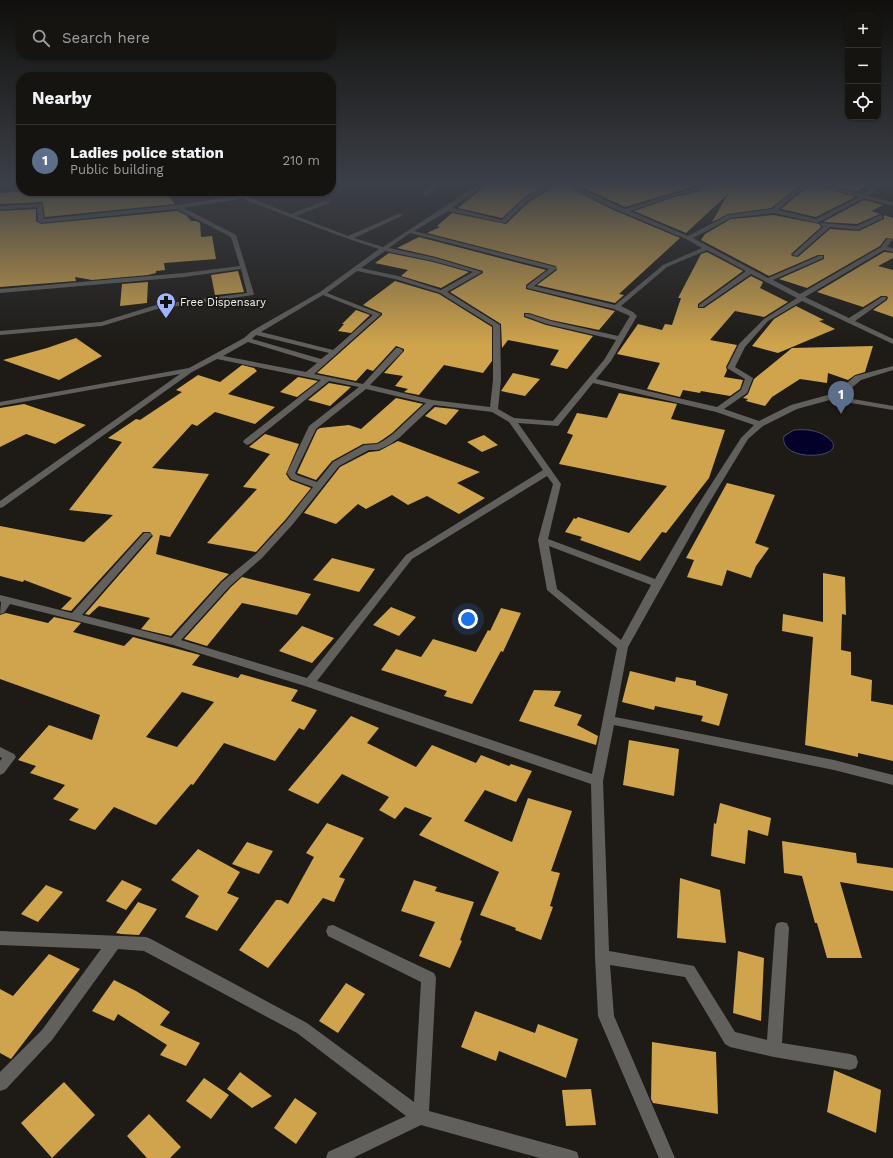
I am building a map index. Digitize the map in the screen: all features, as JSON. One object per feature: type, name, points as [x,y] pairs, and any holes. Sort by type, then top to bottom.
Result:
[{"type":"street","points":[[0,333],[102,324],[156,307],[251,294],[235,238]]},
{"type":"street","points":[[348,238],[384,249],[434,259],[479,272],[442,292]]},
{"type":"street","points":[[0,505],[191,370],[247,340],[255,333],[322,292],[399,238]]},
{"type":"street","points":[[217,357],[366,386],[432,402],[494,410],[512,420],[555,424],[607,361],[634,316],[631,313],[616,307],[528,287],[554,268],[437,238]]},
{"type":"street","points":[[688,238],[850,322],[893,342]]},
{"type":"street","points":[[795,255],[814,238]]},
{"type":"street","points":[[718,410],[744,391],[749,378],[730,368],[742,346],[766,320],[801,297],[883,248],[889,240]]},
{"type":"street","points":[[616,307],[665,266],[707,248]]},
{"type":"street","points":[[883,248],[893,250]]},
{"type":"street","points":[[769,280],[784,272],[821,257]]},
{"type":"street","points":[[0,291],[184,275],[243,267]]},
{"type":"street","points":[[355,269],[396,277],[442,292],[496,325],[497,380],[494,410]]},
{"type":"street","points":[[701,306],[751,270]]},
{"type":"street","points":[[308,375],[378,314],[322,292]]},
{"type":"street","points":[[850,322],[884,298]]},
{"type":"street","points":[[527,315],[549,323],[621,339]]},
{"type":"street","points":[[255,333],[333,352]]},
{"type":"street","points":[[247,340],[322,362]]},
{"type":"street","points":[[319,486],[294,477],[291,473],[310,430],[366,386],[400,350]]},
{"type":"street","points":[[667,1158],[606,1016],[602,957],[597,781],[623,647],[701,508],[745,438],[760,424],[794,407],[838,395],[858,378],[893,368]]},
{"type":"street","points":[[0,404],[191,370]]},
{"type":"street","points":[[247,442],[327,379]]},
{"type":"street","points":[[591,380],[718,410],[760,424]]},
{"type":"street","points":[[838,395],[851,402],[893,408]]},
{"type":"street","points":[[174,642],[226,584],[259,556],[336,464],[367,447],[378,447],[386,443],[396,436],[432,402]]},
{"type":"street","points":[[512,420],[557,484],[544,540],[552,590],[623,647]]},
{"type":"street","points":[[309,683],[409,557],[548,471]]},
{"type":"street","points":[[75,616],[147,535]]},
{"type":"street","points":[[544,540],[657,584]]},
{"type":"street","points":[[0,611],[4,599],[174,642],[309,683],[597,781]]},
{"type":"street","points":[[609,720],[834,765],[893,780]]},
{"type":"street","points":[[0,752],[10,757],[0,770]]},
{"type":"street","points":[[774,1049],[782,928]]},
{"type":"street","points":[[333,931],[429,978],[421,1117]]},
{"type":"street","points":[[0,938],[146,944],[302,1028],[421,1117],[571,1158]]},
{"type":"street","points":[[0,1083],[48,1035],[114,943]]},
{"type":"street","points":[[602,957],[689,971],[730,1039],[774,1049],[850,1062]]},
{"type":"street","points":[[334,1158],[421,1117]]},
{"type":"shaded area","points":[[794,430],[811,430],[820,433],[827,437],[833,444],[832,450],[825,454],[814,455],[803,455],[792,451],[785,445],[784,436]]},
{"type":"building","points":[[0,238],[212,238],[216,259],[164,263],[165,270],[156,271],[156,273],[148,275],[92,280],[75,277],[76,281],[0,287]]},
{"type":"building","points":[[417,238],[423,238],[546,270],[526,285],[526,289],[615,311],[599,330],[524,313],[524,317],[546,325],[593,336],[567,369],[550,365],[559,350],[508,340],[502,348],[501,324],[450,292],[483,273],[483,271],[436,257],[397,248]]},
{"type":"building","points":[[447,238],[680,238],[619,294],[624,295],[615,303],[537,285],[557,270],[556,266]]},
{"type":"building","points":[[702,238],[809,238],[791,254],[792,256],[798,257],[820,238],[886,238],[880,246],[807,288],[779,279],[824,259],[824,255],[818,255],[769,276],[701,240]]},
{"type":"building","points":[[707,252],[743,271],[698,304],[698,308],[704,308],[751,276],[763,282],[760,288],[788,302],[764,317],[735,311],[710,340],[737,345],[726,367],[727,370],[724,377],[743,380],[740,389],[730,396],[701,391],[700,393],[683,390],[680,397],[647,389],[660,363],[617,354],[638,324],[662,330],[665,324],[672,325],[681,298],[678,298],[701,254]]},
{"type":"building","points":[[884,252],[893,253],[893,258],[878,266],[893,270],[893,317],[873,310],[887,300],[888,297],[886,296],[881,296],[863,307],[817,292]]},
{"type":"building","points":[[389,253],[433,262],[469,272],[441,288],[401,276],[408,270],[375,263]]},
{"type":"building","points":[[238,271],[244,292],[215,295],[211,275]]},
{"type":"building","points":[[395,281],[439,294],[492,327],[492,361],[483,373],[444,365],[419,395],[404,392],[408,389],[395,386],[403,376],[384,373],[404,351],[404,349],[396,346],[373,371],[367,369],[356,381],[317,373],[382,315],[382,313],[363,305]]},
{"type":"building","points":[[148,282],[147,303],[120,306],[122,284]]},
{"type":"building","points":[[796,306],[824,320],[819,321],[835,329],[778,353],[752,346],[774,319]]},
{"type":"building","points":[[356,310],[370,315],[351,333],[338,331],[344,324],[342,324]]},
{"type":"building","points":[[76,338],[102,356],[59,380],[3,360],[47,348]]},
{"type":"building","points":[[873,346],[865,372],[855,375],[848,380],[828,373],[827,383],[800,379],[772,397],[765,406],[746,401],[748,399],[743,398],[748,394],[754,379],[792,348]]},
{"type":"building","points":[[242,365],[254,368],[257,371],[228,394],[275,407],[255,424],[215,412],[197,426],[192,424],[152,468],[209,474],[170,537],[160,535],[156,554],[229,574],[171,636],[141,629],[150,618],[99,606],[89,615],[85,614],[153,536],[150,532],[143,532],[71,611],[61,609],[72,598],[24,580],[23,582],[0,576],[0,526],[84,542],[113,515],[69,510],[122,442],[108,438],[136,419],[140,420],[182,392],[176,390],[198,375],[220,382]]},
{"type":"building","points":[[513,373],[540,379],[525,396],[501,391]]},
{"type":"building","points":[[298,377],[318,381],[297,397],[280,392]]},
{"type":"building","points":[[329,383],[351,387],[330,406],[308,400]]},
{"type":"building","points":[[619,393],[677,404],[671,419],[725,430],[709,478],[666,533],[662,532],[640,561],[580,540],[582,537],[565,532],[574,518],[576,519],[578,517],[629,533],[667,486],[559,464],[573,435],[567,433],[577,413],[607,418]]},
{"type":"building","points":[[396,398],[423,404],[392,433],[382,440],[377,443],[363,444],[332,461],[316,480],[297,473],[317,430],[320,428],[349,425],[361,429]]},
{"type":"building","points":[[24,404],[86,425],[55,444],[26,434],[0,447],[0,408]]},
{"type":"building","points":[[435,407],[459,410],[446,425],[425,416]]},
{"type":"building","points":[[265,434],[299,444],[286,474],[290,480],[311,488],[286,519],[256,552],[207,543],[257,489],[243,487],[270,454],[249,447]]},
{"type":"building","points":[[484,435],[498,445],[482,452],[467,442]]},
{"type":"building","points":[[398,441],[480,472],[457,483],[485,498],[459,514],[427,496],[408,505],[392,495],[366,509],[358,504],[336,524],[304,513],[340,467],[369,452],[379,451]]},
{"type":"building","points":[[727,483],[775,495],[755,543],[769,548],[756,566],[751,578],[727,570],[722,586],[687,577],[694,560],[686,558]]},
{"type":"building","points":[[332,558],[375,569],[359,592],[313,580]]},
{"type":"building","points":[[823,573],[845,577],[846,615],[842,614],[841,650],[851,652],[851,675],[872,680],[871,701],[893,705],[893,761],[858,753],[858,757],[805,745],[813,637],[782,631],[783,614],[823,622]]},
{"type":"building","points":[[242,577],[311,594],[297,615],[242,603],[207,646],[184,639],[231,587]]},
{"type":"building","points":[[391,607],[416,617],[399,636],[373,625]]},
{"type":"building","points":[[501,608],[521,613],[503,652],[501,651],[472,704],[444,696],[447,691],[381,670],[396,649],[421,657],[433,639],[476,652],[488,630],[490,631]]},
{"type":"building","points":[[6,613],[48,623],[54,617],[81,623],[73,632],[124,646],[133,637],[200,655],[192,665],[238,678],[241,674],[298,690],[291,701],[317,710],[304,730],[299,728],[275,761],[224,743],[193,785],[191,784],[156,825],[114,807],[95,830],[69,820],[79,809],[53,799],[65,785],[30,773],[36,766],[18,760],[49,725],[92,740],[100,715],[0,679],[0,615]],"holes":[[[182,692],[214,702],[177,747],[146,737]]]},
{"type":"building","points":[[302,626],[334,638],[312,663],[279,651]]},
{"type":"building","points":[[630,671],[675,682],[676,677],[696,681],[696,685],[728,694],[719,726],[701,721],[703,716],[655,706],[654,710],[622,702]]},
{"type":"building","points":[[534,690],[561,691],[554,706],[582,715],[577,725],[598,736],[596,745],[519,721]]},
{"type":"building","points":[[351,716],[379,728],[367,743],[416,767],[432,745],[476,763],[481,755],[509,766],[511,764],[532,771],[516,802],[485,790],[464,821],[512,842],[528,798],[572,811],[551,871],[560,873],[550,906],[553,907],[541,940],[515,930],[516,928],[480,915],[499,872],[419,835],[432,818],[405,807],[395,819],[379,810],[389,797],[342,774],[318,804],[288,790]]},
{"type":"building","points":[[629,740],[679,749],[674,796],[623,785]]},
{"type":"building","points":[[720,803],[771,818],[768,836],[748,830],[745,864],[711,856],[714,823],[716,824]]},
{"type":"building","points":[[327,823],[364,838],[339,877],[345,879],[334,902],[323,898],[268,968],[239,950],[276,900],[281,900],[288,904],[314,857],[306,853]]},
{"type":"building","points":[[782,841],[856,853],[857,863],[893,868],[893,891],[840,882],[862,958],[827,958],[817,923],[815,923],[802,876],[784,873]]},
{"type":"building","points":[[247,842],[273,851],[259,874],[232,864]]},
{"type":"building","points":[[198,849],[240,872],[227,893],[239,898],[217,931],[185,917],[199,896],[171,880]]},
{"type":"building","points":[[680,878],[720,890],[726,943],[677,938]]},
{"type":"building","points":[[122,880],[142,889],[126,910],[106,901]]},
{"type":"building","points":[[414,880],[437,887],[435,891],[474,902],[460,940],[462,941],[450,968],[419,956],[435,922],[401,911]]},
{"type":"building","points":[[46,885],[63,892],[38,922],[21,914]]},
{"type":"building","points":[[138,902],[157,909],[139,935],[116,933]]},
{"type":"building","points":[[738,951],[764,958],[761,1021],[733,1013]]},
{"type":"building","points":[[49,954],[80,969],[11,1059],[0,1053],[0,989],[13,996]]},
{"type":"building","points":[[114,980],[136,991],[170,1012],[160,1025],[200,1043],[186,1066],[160,1055],[167,1045],[118,1014],[114,1021],[92,1011]]},
{"type":"building","points":[[346,983],[365,994],[338,1033],[319,1021]]},
{"type":"building","points":[[475,1011],[535,1033],[538,1024],[578,1039],[566,1078],[499,1051],[496,1061],[461,1047]]},
{"type":"building","points":[[652,1042],[716,1052],[718,1114],[653,1103],[651,1099]]},
{"type":"building","points":[[834,1070],[881,1090],[876,1133],[827,1112]]},
{"type":"building","points":[[240,1072],[272,1096],[252,1108],[227,1089]]},
{"type":"building","points":[[204,1078],[229,1095],[211,1119],[186,1101]]},
{"type":"building","points":[[64,1082],[95,1115],[52,1158],[21,1123]]},
{"type":"building","points":[[591,1089],[596,1125],[566,1126],[562,1090]]},
{"type":"building","points":[[295,1098],[317,1113],[296,1144],[274,1128]]},
{"type":"building","points":[[149,1114],[181,1147],[170,1158],[147,1158],[127,1136]]},
{"type":"place","name":"Free Dispensary","points":[[166,319]]},
{"type":"place","name":"Ladies police station","points":[[841,414]]}]
